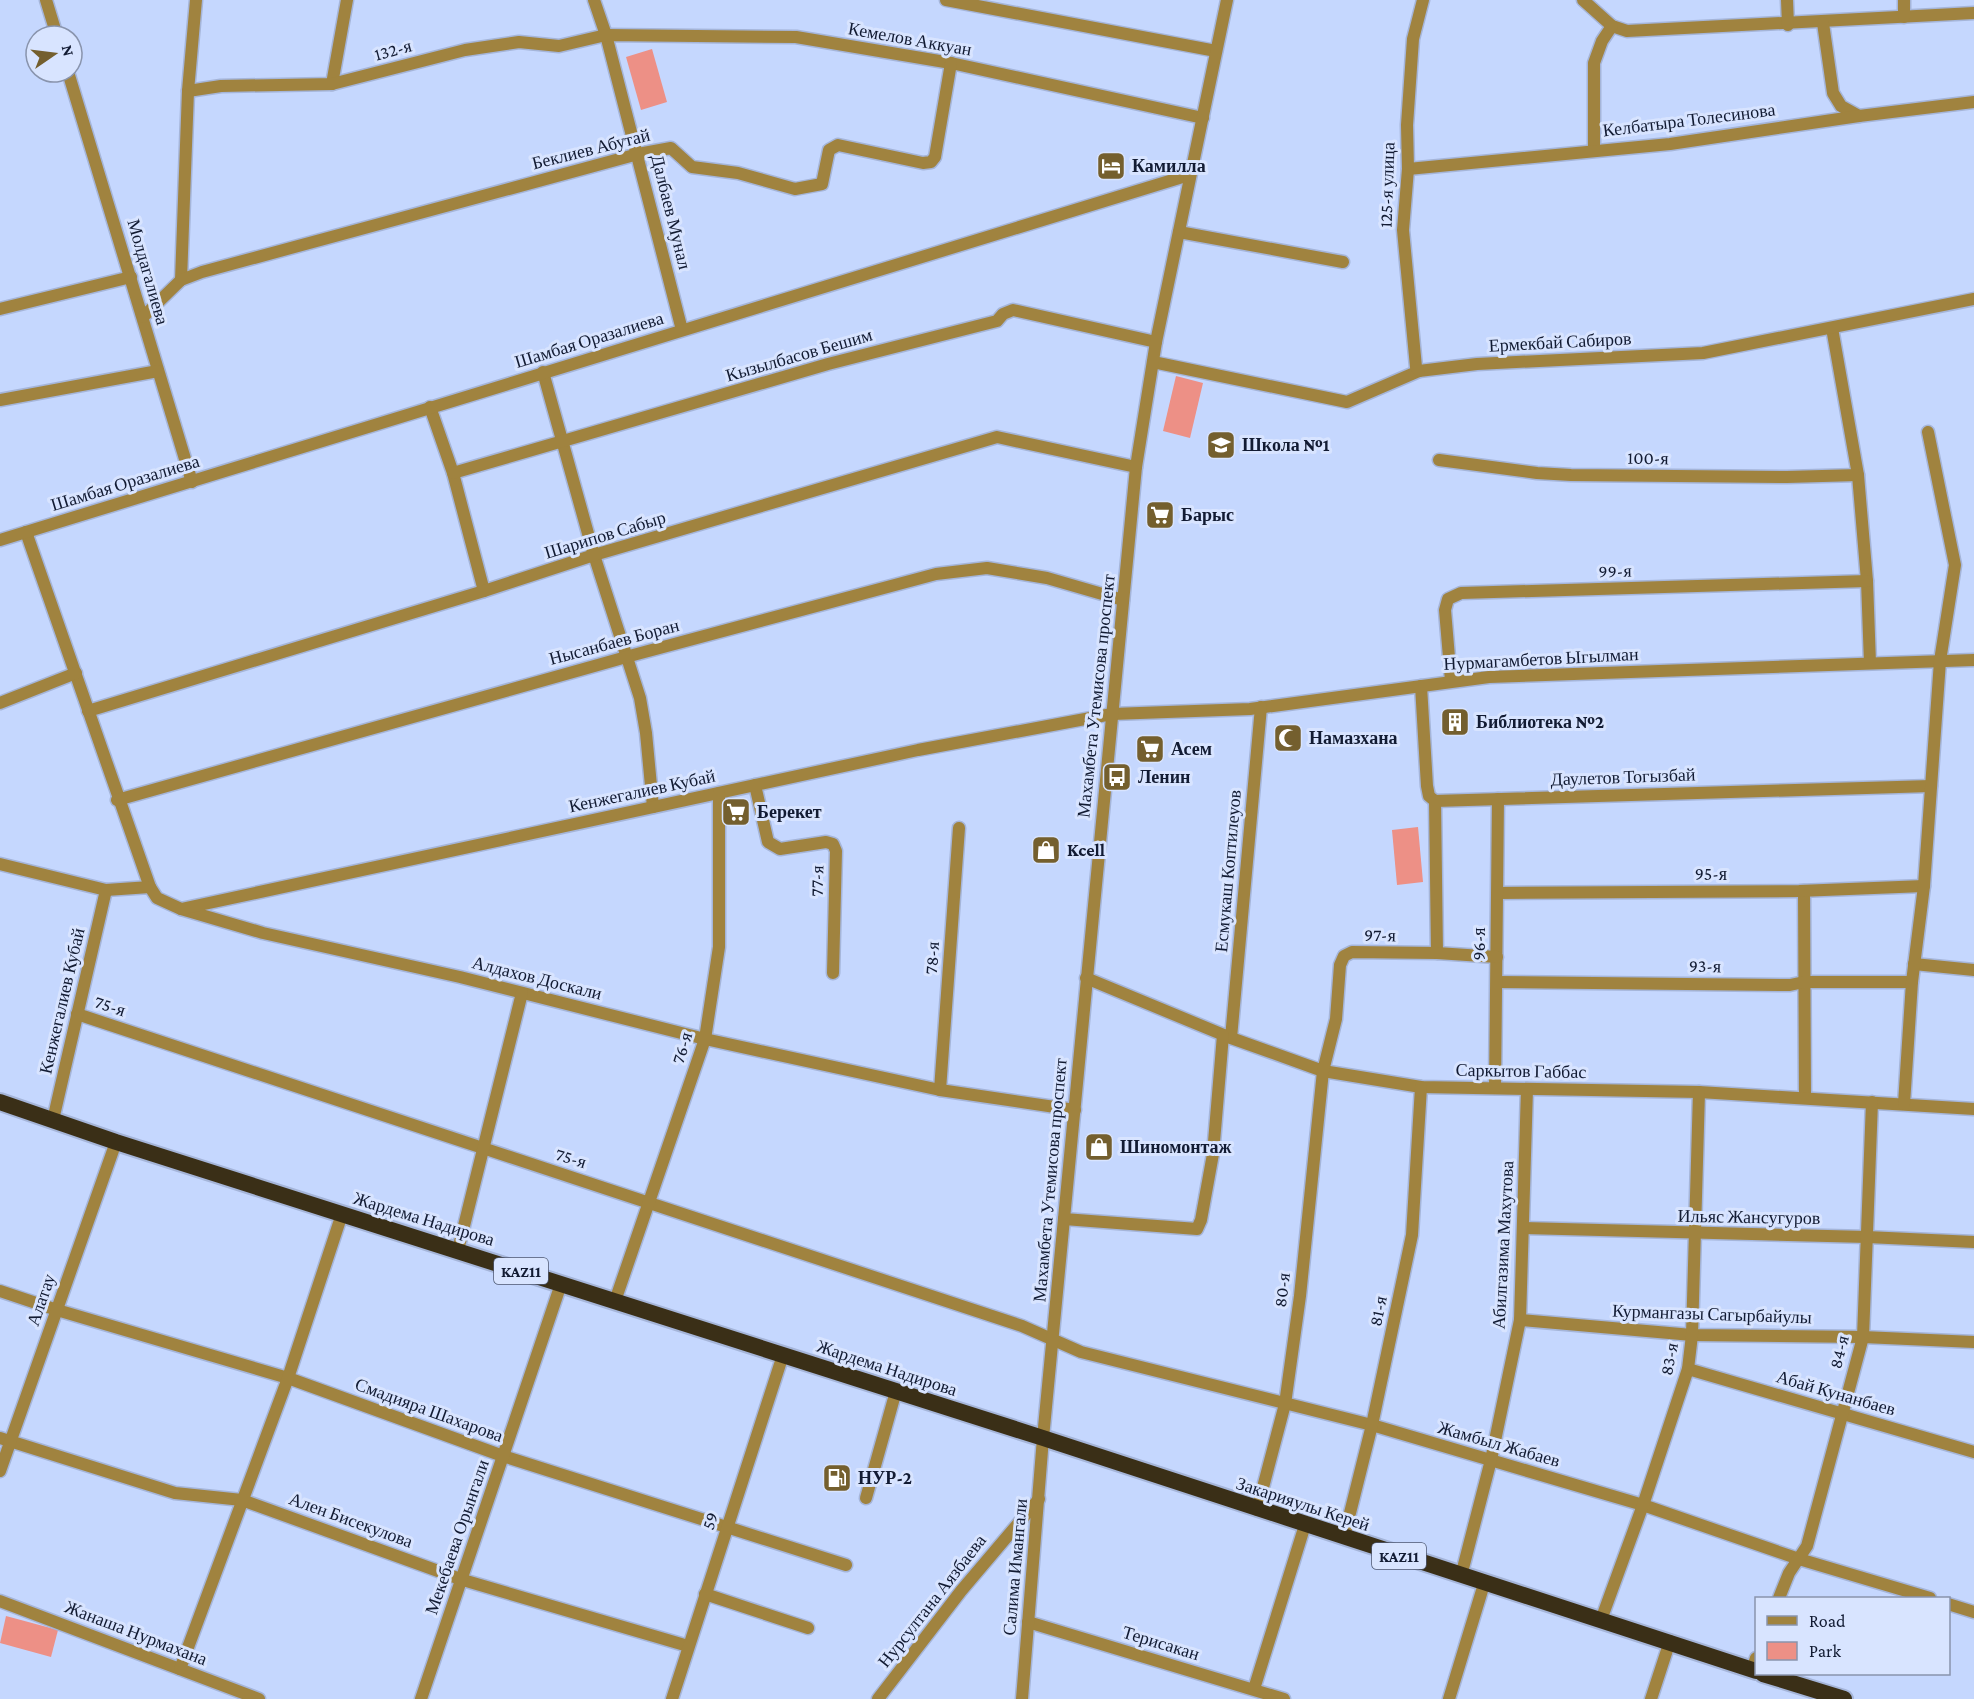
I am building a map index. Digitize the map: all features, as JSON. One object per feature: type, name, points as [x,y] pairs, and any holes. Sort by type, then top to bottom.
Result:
[{"type":"highway","name":"Жардема Надирова","points":[[0,1102],[116,1142],[1043,1438]]},
{"type":"highway","name":"Закарияулы Керей","points":[[1043,1438],[1484,1584],[1755,1667]]},
{"type":"highway","name":"Закарияулы Керей","points":[[1777,1675],[1844,1699]]},
{"type":"street","points":[[46,0],[53,24]]},
{"type":"street","points":[[181,280],[188,91],[196,0]]},
{"type":"street","points":[[332,84],[347,0]]},
{"type":"street","name":"Далбаев Мунал","points":[[594,0],[606,35],[638,154],[682,330]]},
{"type":"street","points":[[946,0],[1216,51]]},
{"type":"street","name":"Махамбета Утемисова проспект","points":[[1043,1438],[1136,467],[1156,342],[1227,0]]},
{"type":"street","name":"125-я улица","points":[[1419,371],[1416,367],[1403,230],[1408,169],[1407,125],[1413,39],[1423,0]]},
{"type":"street","points":[[1787,0],[1788,25]]},
{"type":"street","points":[[1904,0],[1904,17]]},
{"type":"street","points":[[1590,3],[1612,26],[1627,31],[1788,25],[1974,13]]},
{"type":"street","points":[[1823,23],[1833,93],[1841,106],[1859,116]]},
{"type":"street","points":[[1594,150],[1594,63],[1602,41],[1612,26]]},
{"type":"street","name":"132-я","points":[[188,91],[221,86],[332,84],[465,50],[519,42],[559,45],[606,35]]},
{"type":"street","name":"Кемелов Аккуан","points":[[606,35],[796,37],[951,63],[1203,118]]},
{"type":"street","name":"Беклиев Абутай","points":[[143,317],[181,280],[202,272],[638,154],[671,148],[692,167],[738,173],[795,189],[822,184],[829,150],[838,145],[923,164],[931,162],[935,157],[951,63]]},
{"type":"street","name":"Молдагалиева","points":[[72,84],[192,482]]},
{"type":"street","name":"Келбатыра Толесинова","points":[[1408,169],[1670,144],[1859,116],[1974,102]]},
{"type":"street","name":"Шамбая Оразалиева","points":[[0,540],[543,372],[1190,176]]},
{"type":"street","points":[[1179,232],[1343,262]]},
{"type":"street","points":[[0,309],[131,277]]},
{"type":"street","name":"Ермекбай Сабиров","points":[[1153,362],[1347,402],[1419,371],[1477,364],[1703,353],[1974,299]]},
{"type":"street","name":"Кызылбасов Бешим","points":[[453,474],[828,364],[997,321],[1003,314],[1013,310],[1156,342]]},
{"type":"street","points":[[1832,328],[1858,475],[1867,581],[1870,663]]},
{"type":"street","points":[[0,400],[158,371]]},
{"type":"street","points":[[543,372],[594,555],[628,656],[646,734],[653,807]]},
{"type":"street","points":[[430,407],[453,474],[484,591]]},
{"type":"street","points":[[1904,1104],[1912,982],[1924,886],[1940,661],[1955,565],[1928,432]]},
{"type":"street","name":"Шарипов Сабыр","points":[[88,711],[484,591],[594,555],[998,437],[1136,467]]},
{"type":"street","name":"100-я","points":[[1439,460],[1537,473],[1571,475],[1787,477],[1858,475]]},
{"type":"street","points":[[0,864],[106,890],[150,887],[117,800],[26,532]]},
{"type":"street","name":"Нысанбаев Боран","points":[[117,800],[628,656],[936,574],[987,568],[1047,578],[1123,600]]},
{"type":"street","name":"99-я","points":[[1450,681],[1445,610],[1448,599],[1461,592],[1867,581]]},
{"type":"street","name":"Нурмагамбетов Ыгылман","points":[[1112,714],[1260,707],[1489,677],[1974,660]]},
{"type":"street","points":[[0,703],[75,673]]},
{"type":"street","points":[[1421,686],[1426,786],[1429,796],[1435,801],[1437,952]]},
{"type":"street","name":"Есмукаш Коптилеуов","points":[[1064,1219],[1197,1230],[1201,1220],[1213,1154],[1227,1037],[1260,707]]},
{"type":"street","name":"Кенжегалиев Кубай","points":[[181,909],[918,750],[1112,714]]},
{"type":"street","name":"77-я","points":[[755,785],[768,842],[780,849],[826,842],[833,844],[836,851],[833,974]]},
{"type":"street","name":"Даулетов Тогызбай","points":[[1435,801],[1930,786]]},
{"type":"street","name":"76-я","points":[[615,1301],[705,1040],[719,947],[719,793]]},
{"type":"street","name":"96-я","points":[[1495,1088],[1498,799]]},
{"type":"street","name":"78-я","points":[[940,1090],[959,828]]},
{"type":"street","name":"95-я","points":[[1498,893],[1804,891],[1924,886]]},
{"type":"street","name":"Алдахов Доскали","points":[[150,887],[157,898],[181,909],[263,933],[522,993],[705,1040],[940,1090],[1075,1110]]},
{"type":"street","name":"Кенжегалиев Кубай","points":[[53,1120],[106,890]]},
{"type":"street","points":[[1804,891],[1805,1098]]},
{"type":"street","name":"97-я","points":[[1323,1071],[1336,1019],[1340,966],[1344,956],[1352,952],[1437,952],[1497,957]]},
{"type":"street","points":[[1914,964],[1974,970]]},
{"type":"street","name":"Саркытов Габбас","points":[[1086,978],[1227,1037],[1323,1071],[1421,1087],[1700,1092],[1974,1108]]},
{"type":"street","name":"93-я","points":[[1497,982],[1790,985],[1804,982],[1912,982]]},
{"type":"street","points":[[458,1250],[481,1149],[522,993]]},
{"type":"street","name":"75-я","points":[[77,1014],[481,1149],[650,1201],[1022,1326],[1053,1340]]},
{"type":"street","name":"80-я","points":[[1257,1510],[1285,1404],[1300,1296],[1323,1071]]},
{"type":"street","name":"81-я","points":[[1344,1537],[1372,1425],[1412,1235],[1421,1087]]},
{"type":"street","name":"Абилгазима Махутова","points":[[1461,1576],[1491,1460],[1520,1320],[1527,1089]]},
{"type":"street","name":"83-я","points":[[1601,1620],[1643,1505],[1688,1369],[1692,1335],[1700,1092]]},
{"type":"street","name":"84-я","points":[[1780,1597],[1789,1573],[1807,1546],[1863,1337],[1872,1102]]},
{"type":"street","name":"Алатау","points":[[0,1471],[5,1439],[57,1310],[116,1142]]},
{"type":"street","points":[[180,1669],[288,1378],[342,1214]]},
{"type":"street","name":"Ильяс Жансугуров","points":[[1524,1228],[1974,1242]]},
{"type":"street","name":"Мекебаева Орынгали","points":[[421,1699],[561,1284]]},
{"type":"street","name":"Смадияра Шахарова","points":[[0,1291],[288,1378],[503,1456],[846,1565]]},
{"type":"street","name":"Курмангазы Сагырбайулы","points":[[1520,1320],[1692,1335],[1863,1337],[1974,1342]]},
{"type":"street","name":"Жамбыл Жабаев","points":[[1053,1340],[1081,1352],[1372,1425],[1491,1460],[1643,1505],[1799,1559],[1923,1597]]},
{"type":"street","name":"59","points":[[672,1699],[783,1355]]},
{"type":"street","name":"Абай Кунанбаев","points":[[1688,1369],[1974,1452]]},
{"type":"street","points":[[866,1497],[896,1391]]},
{"type":"street","name":"Салима Имангали","points":[[1022,1699],[1043,1438]]},
{"type":"street","name":"Ален Бисекулова","points":[[5,1439],[175,1492],[243,1500],[463,1580],[688,1646]]},
{"type":"street","name":"Нурсултана Аязбаева","points":[[878,1699],[961,1591],[1039,1499]]},
{"type":"street","points":[[1254,1689],[1305,1525]]},
{"type":"street","points":[[1449,1699],[1484,1584]]},
{"type":"street","points":[[705,1594],[808,1628]]},
{"type":"street","name":"Жанаша Нурмахана","points":[[0,1601],[260,1699]]},
{"type":"street","points":[[1950,1605],[1974,1612]]},
{"type":"street","name":"Терисакан","points":[[1028,1622],[1284,1699]]},
{"type":"street","points":[[1651,1699],[1670,1641]]},
{"type":"green space","points":[[652,49],[667,102],[641,110],[626,57]]},
{"type":"green space","points":[[1176,376],[1203,383],[1190,438],[1163,431]]},
{"type":"green space","points":[[1418,827],[1423,882],[1397,885],[1392,830]]},
{"type":"green space","points":[[6,1616],[58,1630],[51,1657],[0,1643]]},
{"type":"place","name":"Камилла","points":[[1111,166]]},
{"type":"place","name":"Школа №1","points":[[1221,445]]},
{"type":"place","name":"Барыс","points":[[1160,515]]},
{"type":"place","name":"Библиотека №2","points":[[1455,722]]},
{"type":"place","name":"Намазхана","points":[[1288,738]]},
{"type":"place","name":"Асем","points":[[1150,749]]},
{"type":"place","name":"Ленин","points":[[1117,777]]},
{"type":"place","name":"Берекет","points":[[736,812]]},
{"type":"place","name":"Kcell","points":[[1046,850]]},
{"type":"place","name":"Шиномонтаж","points":[[1099,1147]]},
{"type":"place","name":"НУР-2","points":[[837,1478]]}]
